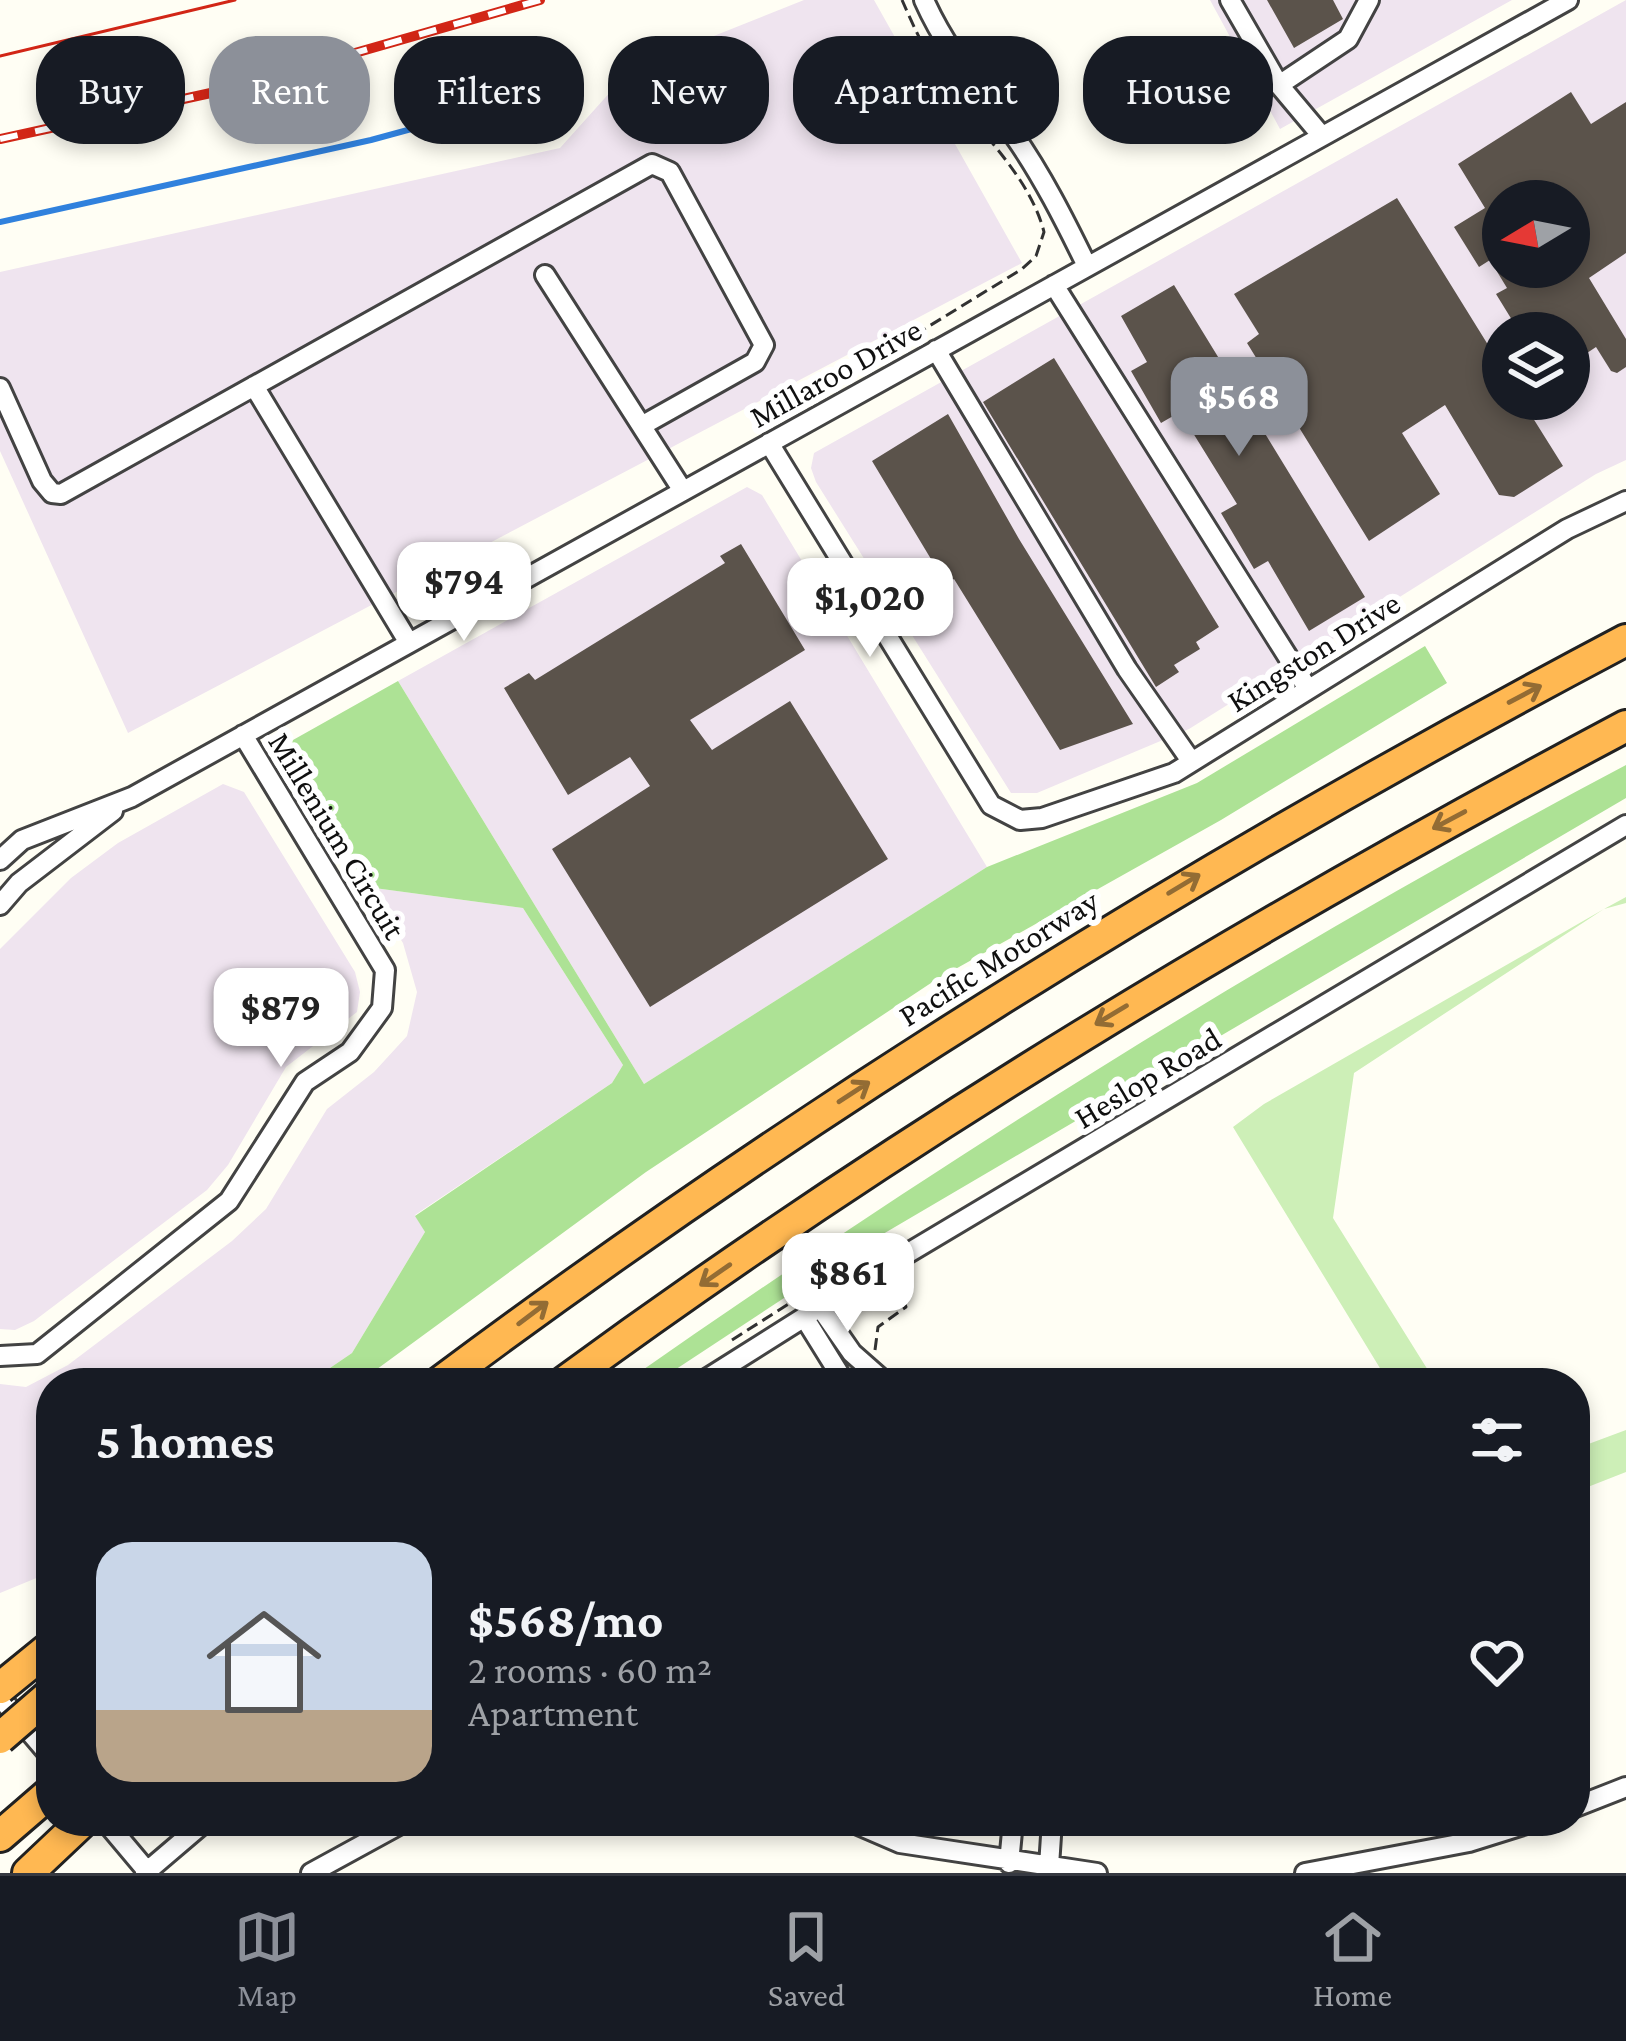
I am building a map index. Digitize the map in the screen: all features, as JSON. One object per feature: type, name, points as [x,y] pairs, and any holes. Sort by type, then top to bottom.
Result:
[{"type":"highway","name":"Pacific Motorway","points":[[460,1368],[746,1162],[1016,987],[1291,820],[1626,640]]},
{"type":"highway","points":[[584,1368],[830,1196],[1074,1037],[1392,850],[1626,726]]},
{"type":"highway","points":[[0,1693],[36,1661]]},
{"type":"highway","points":[[0,1738],[36,1707]]},
{"type":"highway","points":[[4,1833],[36,1805]]},
{"type":"highway","points":[[33,1868],[67,1836]]},
{"type":"street","points":[[924,0],[955,62],[1012,133],[1059,208],[1087,266]]},
{"type":"street","points":[[1230,0],[1279,85],[1322,135]]},
{"type":"street","points":[[1279,85],[1348,40],[1370,0]]},
{"type":"street","name":"Millaroo Drive","points":[[0,860],[22,840],[132,797],[1568,0]]},
{"type":"street","points":[[0,388],[42,481],[52,493],[61,494],[652,164],[670,172],[764,345],[755,362],[644,425]]},
{"type":"street","points":[[544,275],[683,491]]},
{"type":"street","points":[[1054,285],[1308,689]]},
{"type":"street","points":[[936,350],[1127,670],[1191,761]]},
{"type":"street","points":[[254,386],[409,643]]},
{"type":"street","name":"Kingston Drive","points":[[769,443],[991,805],[1020,820],[1042,818],[1191,761],[1568,529],[1626,502]]},
{"type":"street","name":"Millenium Circuit","points":[[0,1356],[37,1354],[229,1201],[305,1082],[350,1052],[382,1008],[385,970],[243,735]]},
{"type":"street","name":"Millaroo Drive","points":[[0,904],[19,883],[132,797]]},
{"type":"street","name":"Heslop Road","points":[[724,1368],[1626,825]]},
{"type":"street","points":[[812,1312],[838,1368]]},
{"type":"street","points":[[812,1312],[869,1368]]},
{"type":"street","points":[[0,1693],[36,1738]]},
{"type":"street","points":[[1590,1801],[1626,1787]]},
{"type":"street","points":[[117,1836],[146,1872],[188,1836]]},
{"type":"street","points":[[311,1873],[379,1836]]},
{"type":"street","points":[[884,1836],[1009,1863],[1097,1873]]},
{"type":"street","points":[[1009,1863],[1012,1836]]},
{"type":"street","points":[[1049,1866],[1051,1836]]},
{"type":"street","points":[[1467,1836],[1469,1842]]},
{"type":"street","points":[[1305,1873],[1488,1836]]},
{"type":"path","points":[[900,344],[1022,268],[1036,256],[1044,232],[1010,166],[954,96],[921,45],[902,0]]},
{"type":"shaded area","points":[[804,0],[874,0],[894,36],[793,36],[793,144],[955,144],[1022,263],[128,733],[0,451],[0,272],[564,144],[584,144],[584,121],[608,95],[608,144],[769,144],[769,36],[714,36]]},
{"type":"shaded area","points":[[1210,0],[1512,0],[1280,129],[1273,116],[1273,36],[1230,36]]},
{"type":"shaded area","points":[[1626,0],[1626,460],[1596,474],[1189,729],[1037,793],[1011,793],[811,468],[814,453]]},
{"type":"shaded area","points":[[747,487],[762,495],[987,867],[644,1084],[398,681]]},
{"type":"shaded area","points":[[223,784],[244,792],[355,972],[360,992],[357,1012],[286,1067],[228,1165],[207,1190],[34,1321],[15,1330],[0,1329],[0,949],[71,878],[118,843]]},
{"type":"shaded area","points":[[367,887],[523,908],[623,1065],[612,1083],[415,1215],[425,1232],[352,1353],[330,1368],[62,1368],[232,1241],[266,1209],[327,1109],[374,1072],[407,1036],[417,992],[403,943]]},
{"type":"shaded area","points":[[36,1382],[36,1578],[0,1593],[0,1384],[26,1387]]},
{"type":"green space","points":[[1425,646],[1447,683],[1221,820],[934,981],[646,1172],[378,1368],[330,1368],[352,1353],[425,1232],[415,1216],[612,1083],[623,1065],[523,908],[367,887],[289,756],[293,740],[398,681],[644,1084],[987,867],[1197,783]]},
{"type":"green space","points":[[1626,765],[1626,798],[866,1244],[678,1368],[646,1368],[869,1216],[1116,1058]]},
{"type":"green space","points":[[1604,909],[1354,1073],[1333,1218],[1427,1368],[1380,1368],[1233,1127],[1264,1104]]},
{"type":"green space","points":[[1626,1430],[1626,1472],[1590,1486],[1590,1443]]},
{"type":"building","points":[[1267,0],[1333,0],[1343,19],[1294,48]]},
{"type":"building","points":[[1571,92],[1591,124],[1626,102],[1626,253],[1590,277],[1590,180],[1482,180],[1482,203],[1458,164]]},
{"type":"building","points":[[1397,198],[1482,335],[1482,420],[1534,420],[1563,466],[1514,497],[1499,495],[1445,405],[1402,433],[1440,494],[1369,541],[1247,343],[1259,334],[1234,294]]},
{"type":"building","points":[[1482,210],[1482,265],[1479,267],[1454,227]]},
{"type":"building","points":[[1590,280],[1626,339],[1626,367],[1611,371],[1596,347],[1590,351],[1590,312],[1507,312],[1496,294],[1507,288],[1590,288]]},
{"type":"building","points":[[1174,285],[1365,597],[1309,631],[1268,561],[1254,569],[1221,513],[1237,504],[1180,412],[1161,423],[1131,371],[1147,362],[1121,316]]},
{"type":"building","points":[[1054,358],[1219,627],[1196,642],[1200,649],[1174,665],[1179,672],[1156,687],[983,402]]},
{"type":"building","points":[[948,414],[1133,724],[1060,750],[954,579],[946,584],[872,461]]},
{"type":"building","points":[[741,544],[805,650],[690,720],[712,750],[790,701],[888,859],[650,1007],[552,849],[650,786],[630,757],[568,795],[504,688],[529,673],[535,680],[725,563],[720,556]]},
{"type":"waterway","points":[[0,222],[394,134]]},
{"type":"tram line","points":[[0,56],[235,0]]},
{"type":"railway","points":[[0,139],[229,89],[540,0]]}]
